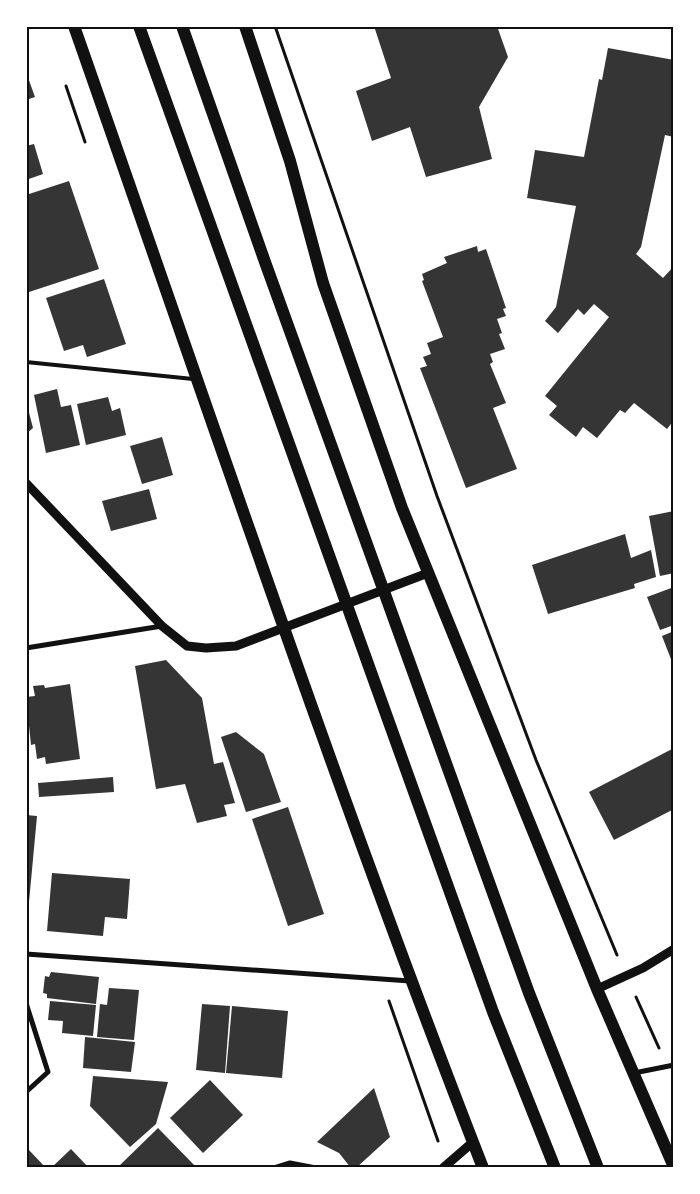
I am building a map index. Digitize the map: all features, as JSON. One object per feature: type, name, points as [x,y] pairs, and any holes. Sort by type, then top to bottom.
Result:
[{"type":"main road","points":[[74,26],[198,379],[257,556],[411,982],[483,1168]]},
{"type":"main road","points":[[139,26],[226,274],[493,1012],[555,1168]]},
{"type":"main road","points":[[182,26],[265,262],[529,993],[598,1168]]},
{"type":"main road","points":[[245,26],[290,161],[323,283],[402,508],[598,989],[674,1167]]},
{"type":"street","points":[[26,483],[162,626],[188,646],[206,648],[236,646],[428,573]]},
{"type":"street","points":[[26,648],[162,626]]},
{"type":"street","points":[[598,989],[643,968],[674,949]]},
{"type":"street","points":[[26,954],[411,982]]},
{"type":"street","points":[[26,1003],[48,1072],[26,1092]]},
{"type":"street","points":[[633,1073],[674,1065]]},
{"type":"street","points":[[443,1168],[473,1142]]},
{"type":"street","points":[[274,1168],[290,1163],[316,1168]]},
{"type":"lane","points":[[26,362],[198,379]]},
{"type":"path","points":[[275,26],[437,496],[536,760],[612,944]]},
{"type":"path","points":[[636,998],[659,1047]]},
{"type":"path","points":[[389,1000],[434,1132]]},
{"type":"building","points":[[374,26],[497,26],[508,57],[479,107],[492,159],[426,177],[410,127],[372,141],[356,91],[391,78]]},
{"type":"building","points":[[608,48],[674,60],[674,137],[665,135],[641,247],[636,254],[663,278],[674,266],[674,420],[667,429],[634,403],[625,413],[620,410],[597,438],[583,427],[576,437],[549,415],[557,406],[545,396],[609,317],[594,304],[584,315],[578,309],[558,333],[545,321],[556,307],[576,206],[527,198],[535,150],[584,157],[599,79],[602,80]]},
{"type":"building","points":[[26,72],[35,97],[26,100]]},
{"type":"building","points":[[34,144],[43,174],[26,180],[26,146]]},
{"type":"building","points":[[69,181],[99,269],[26,293],[26,195]]},
{"type":"building","points":[[477,246],[478,252],[486,249],[506,308],[503,309],[506,316],[497,319],[502,333],[499,334],[505,349],[490,354],[493,362],[490,364],[506,403],[493,408],[517,469],[466,488],[420,368],[427,366],[423,357],[431,354],[427,343],[443,337],[422,281],[424,280],[422,274],[447,263],[444,257]]},
{"type":"building","points":[[104,279],[126,344],[87,357],[83,345],[64,351],[46,298]]},
{"type":"building","points":[[57,389],[61,407],[71,405],[80,445],[46,453],[34,395]]},
{"type":"building","points":[[108,397],[112,411],[120,408],[126,435],[86,445],[77,404]]},
{"type":"building","points":[[26,401],[33,428],[26,434]]},
{"type":"building","points":[[162,437],[173,475],[142,484],[130,446]]},
{"type":"building","points":[[149,489],[157,519],[111,531],[102,501]]},
{"type":"building","points":[[674,511],[674,573],[660,576],[649,516]]},
{"type":"building","points":[[625,534],[631,558],[651,550],[656,577],[634,584],[635,588],[548,614],[532,565]]},
{"type":"building","points":[[674,587],[674,625],[660,630],[647,597]]},
{"type":"building","points":[[674,631],[674,667],[662,636]]},
{"type":"building","points":[[166,660],[202,698],[214,764],[223,762],[235,803],[224,805],[227,816],[197,823],[185,784],[156,789],[135,666]]},
{"type":"building","points":[[70,684],[80,759],[46,764],[45,757],[37,759],[35,744],[31,745],[26,697],[35,696],[33,686],[44,685],[45,688]]},
{"type":"building","points":[[236,732],[264,754],[281,802],[246,812],[221,737]]},
{"type":"building","points":[[674,748],[674,809],[614,840],[589,792]]},
{"type":"building","points":[[113,777],[114,792],[39,797],[38,783]]},
{"type":"building","points":[[288,807],[324,914],[288,926],[252,819]]},
{"type":"building","points":[[26,815],[37,816],[29,902],[26,901]]},
{"type":"building","points":[[52,873],[130,879],[127,919],[105,917],[103,936],[47,931]]},
{"type":"building","points":[[51,972],[99,977],[96,1004],[47,998],[47,994],[43,993],[45,976],[49,977]]},
{"type":"building","points":[[109,988],[139,990],[134,1040],[97,1037],[100,1004],[107,1005]]},
{"type":"building","points":[[50,1001],[96,1005],[93,1036],[62,1033],[63,1021],[48,1020]]},
{"type":"building","points":[[202,1004],[230,1006],[225,1073],[196,1070]]},
{"type":"building","points":[[232,1006],[288,1011],[282,1078],[226,1073]]},
{"type":"building","points":[[85,1037],[135,1042],[131,1072],[83,1068]]},
{"type":"building","points":[[93,1076],[168,1082],[156,1124],[130,1147],[90,1106]]},
{"type":"building","points":[[210,1080],[243,1115],[203,1153],[170,1118]]},
{"type":"building","points":[[374,1088],[390,1137],[356,1168],[351,1168],[339,1153],[317,1142]]},
{"type":"building","points":[[158,1128],[197,1168],[117,1168]]},
{"type":"building","points":[[28,1149],[46,1168],[26,1168],[26,1151]]},
{"type":"building","points":[[71,1149],[89,1168],[51,1168]]}]
